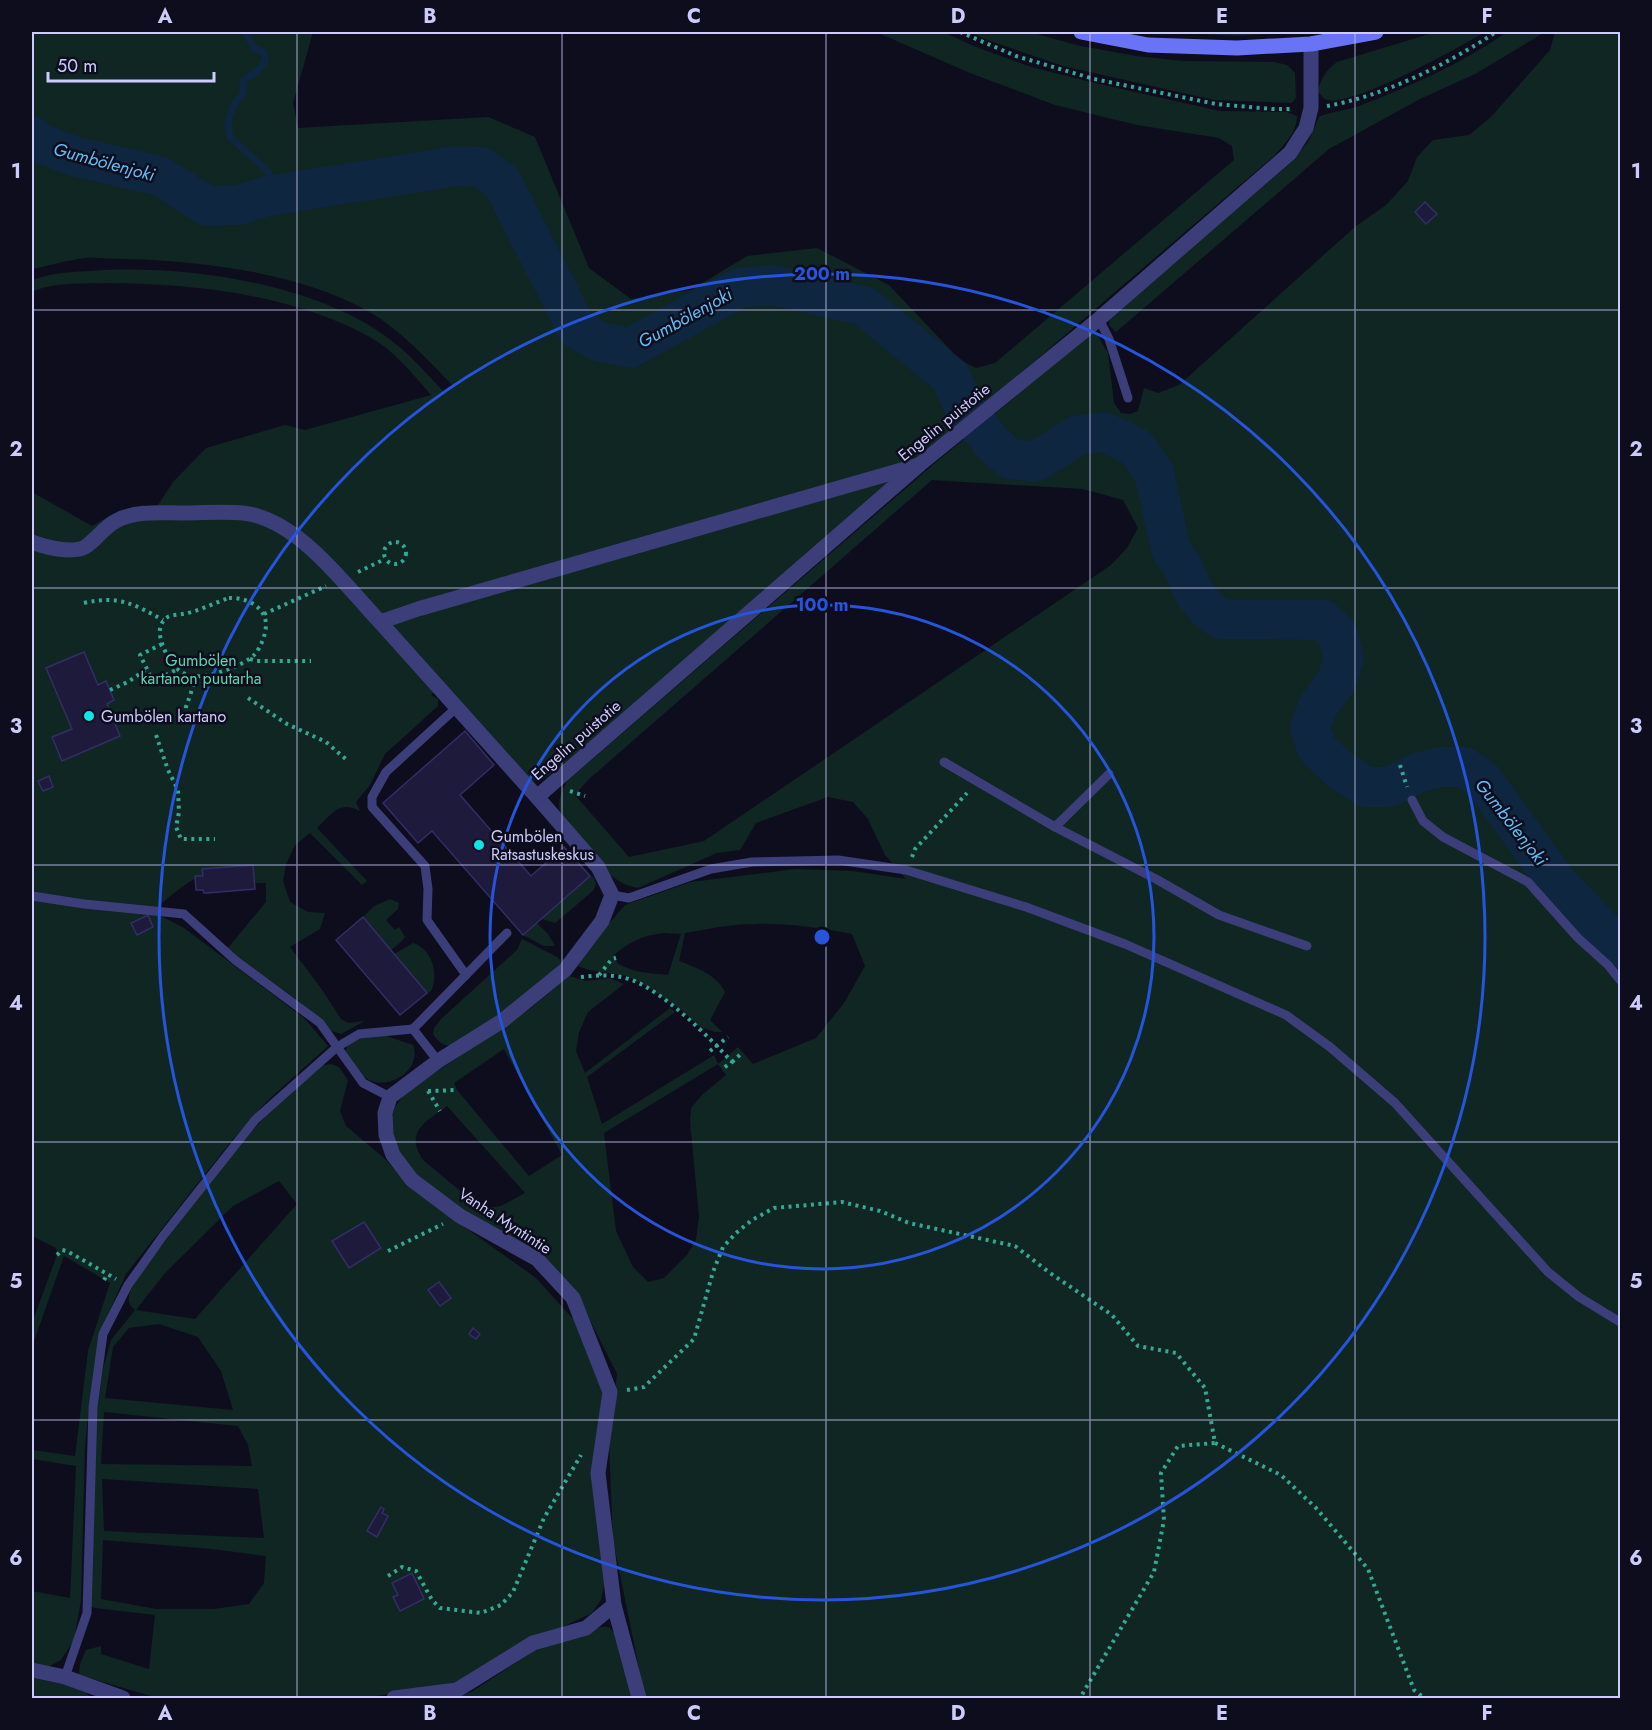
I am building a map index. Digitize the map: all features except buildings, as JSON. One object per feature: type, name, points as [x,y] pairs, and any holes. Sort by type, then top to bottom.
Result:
[{"type":"main road","points":[[1081,32],[1148,45],[1237,48],[1311,44],[1376,32]]},
{"type":"street","name":"Engelin puistotie","points":[[537,797],[919,465],[1099,320],[1290,153],[1306,128],[1311,108],[1311,44]]},
{"type":"street","points":[[380,622],[418,609],[919,465]]},
{"type":"street","points":[[32,542],[61,550],[84,548],[102,530],[118,520],[140,514],[244,513],[265,518],[299,539],[320,556],[598,867],[612,895],[602,921],[565,970],[502,1021],[438,1061],[390,1097]]},
{"type":"street","name":"Vanha Myntintie","points":[[390,1097],[385,1113],[386,1135],[393,1155],[412,1180],[460,1216],[537,1259],[573,1298],[610,1392],[598,1473],[614,1605],[639,1698]]},
{"type":"street","points":[[394,1698],[457,1690],[533,1644],[586,1628],[614,1605]]},
{"type":"street","points":[[32,1670],[65,1677],[123,1698]]},
{"type":"lane","points":[[1099,320],[1109,339],[1128,398]]},
{"type":"lane","points":[[456,708],[386,772],[372,796],[372,807],[424,866],[428,889],[427,920],[466,975]]},
{"type":"lane","points":[[944,762],[1055,827],[1156,879],[1219,915],[1307,946]]},
{"type":"lane","points":[[1055,827],[1109,774]]},
{"type":"lane","points":[[1412,800],[1423,821],[1443,837],[1528,882],[1578,938],[1608,965],[1620,980]]},
{"type":"lane","points":[[612,895],[629,898],[711,869],[752,862],[838,860],[906,870],[1026,907],[1125,944],[1286,1016],[1330,1047],[1395,1103],[1548,1272],[1579,1297],[1620,1322]]},
{"type":"lane","points":[[32,896],[84,904],[184,914],[235,960],[320,1023],[363,1083],[390,1097]]},
{"type":"lane","points":[[65,1677],[87,1613],[93,1407],[103,1334],[128,1285],[163,1236],[255,1120],[337,1047],[359,1034],[413,1029],[507,933]]},
{"type":"lane","points":[[413,1029],[438,1061]]},
{"type":"path","points":[[960,32],[1016,56],[1094,79],[1216,104],[1272,109],[1311,108],[1348,102],[1393,86],[1434,67],[1496,32]]},
{"type":"path","points":[[397,542],[404,546],[406,552],[402,562],[395,564],[386,559],[384,552],[390,543],[397,542]]},
{"type":"path","points":[[229,598],[246,601],[259,608],[264,614],[266,625],[263,640],[256,653],[249,659],[224,670],[196,678],[188,676],[174,666],[162,644],[160,627],[167,617],[185,614],[229,598]]},
{"type":"path","points":[[84,603],[108,599],[125,601],[163,620]]},
{"type":"path","points":[[162,644],[140,655],[153,681],[178,669]]},
{"type":"path","points":[[249,659],[311,661]]},
{"type":"path","points":[[110,690],[128,682],[147,669]]},
{"type":"path","points":[[184,723],[186,707],[196,678]]},
{"type":"path","points":[[248,698],[287,724],[326,742],[348,761]]},
{"type":"path","points":[[156,735],[168,770],[178,790],[179,812],[176,827],[181,838],[215,839]]},
{"type":"path","points":[[1400,765],[1412,800]]},
{"type":"path","points":[[906,870],[915,849],[978,781]]},
{"type":"path","points":[[599,975],[606,965],[616,958]]},
{"type":"path","points":[[565,970],[579,977],[599,975],[632,980],[668,1004],[732,1062]]},
{"type":"path","points":[[710,1051],[728,1037]]},
{"type":"path","points":[[722,1069],[743,1052]]},
{"type":"path","points":[[428,1091],[457,1090]]},
{"type":"path","points":[[610,1392],[644,1387],[694,1339],[713,1272],[723,1247],[736,1233],[752,1220],[774,1208],[842,1202],[879,1211],[909,1223],[1015,1246],[1112,1315],[1138,1346],[1176,1353],[1205,1388],[1215,1443]]},
{"type":"path","points":[[388,1251],[460,1216]]},
{"type":"path","points":[[57,1255],[62,1250],[67,1251],[128,1285]]},
{"type":"path","points":[[104,1280],[107,1275]]},
{"type":"path","points":[[1080,1698],[1154,1572],[1164,1520],[1161,1473],[1178,1446],[1215,1443],[1281,1475],[1316,1508],[1368,1569],[1414,1690],[1424,1698]]},
{"type":"path","points":[[388,1576],[402,1567],[416,1571],[432,1600],[440,1608],[481,1613],[501,1605],[513,1592],[544,1518],[584,1451]]},
{"type":"green space","name":"Gumbölen kartanon puutarha","points":[[32,32],[313,32],[293,103],[298,128],[488,117],[535,137],[589,268],[631,299],[691,290],[747,256],[817,248],[889,285],[960,360],[976,368],[995,363],[1234,160],[1232,146],[1219,138],[1137,125],[1055,105],[970,73],[876,32],[943,32],[1031,67],[1099,84],[1220,111],[1287,112],[1297,116],[1295,128],[1286,143],[1274,156],[546,778],[535,781],[523,776],[439,688],[431,695],[438,699],[438,706],[385,754],[370,785],[356,802],[360,811],[347,807],[341,808],[317,828],[367,881],[362,885],[310,833],[295,845],[286,864],[283,881],[290,902],[308,912],[325,913],[320,929],[290,947],[341,1019],[349,1023],[365,1021],[341,1034],[329,1030],[300,1002],[227,949],[266,902],[266,883],[254,883],[203,869],[203,876],[187,884],[159,905],[159,915],[184,928],[304,1018],[328,1046],[266,1102],[229,1144],[126,1274],[98,1341],[90,1396],[85,1447],[81,1600],[74,1640],[61,1660],[48,1667],[32,1664],[32,1591],[70,1598],[76,1466],[32,1459],[32,1450],[75,1456],[88,1351],[110,1283],[64,1256],[32,1347],[32,1323],[57,1255],[56,1248],[32,1236],[32,492],[92,526],[120,510],[158,505],[173,482],[206,448],[285,425],[305,430],[431,395],[402,362],[386,348],[368,336],[306,310],[239,294],[170,285],[76,284],[57,285],[32,292],[32,280],[53,274],[125,270],[203,274],[243,280],[319,302],[354,317],[384,335],[400,348],[444,392],[453,386],[392,327],[368,311],[341,298],[282,278],[218,266],[156,260],[90,258],[32,269]]},
{"type":"green space","points":[[969,32],[1030,32],[1076,45],[1136,56],[1183,61],[1274,62],[1287,65],[1295,73],[1296,98],[1292,103],[1214,100],[1063,66]]},
{"type":"green space","points":[[1164,32],[1296,32],[1238,36]]},
{"type":"green space","points":[[1436,32],[1485,32],[1407,74],[1360,94],[1328,100],[1318,91],[1324,75],[1337,62]]},
{"type":"green space","points":[[1507,32],[1545,32],[1475,74],[1420,99],[1329,149],[1116,332],[1109,325],[1110,315],[1287,166],[1308,142],[1319,117],[1359,106],[1417,82],[1490,44]]},
{"type":"green space","points":[[1555,32],[1620,32],[1620,1698],[645,1698],[613,1540],[609,1443],[617,1374],[578,1296],[414,1177],[392,1146],[389,1126],[395,1107],[405,1093],[531,1008],[569,976],[586,981],[609,978],[624,984],[588,1012],[579,1032],[576,1051],[585,1073],[670,1008],[675,1012],[587,1077],[602,1124],[714,1055],[718,1064],[738,1047],[753,1064],[816,1038],[844,1003],[865,966],[852,934],[804,926],[767,924],[746,924],[685,933],[679,961],[711,976],[725,992],[710,1020],[722,1032],[700,1027],[683,1011],[648,987],[627,976],[578,966],[593,942],[625,905],[691,882],[796,869],[853,871],[906,879],[885,855],[868,819],[853,802],[828,797],[756,823],[740,850],[717,853],[638,888],[631,886],[616,879],[600,865],[563,818],[559,808],[567,781],[935,463],[1095,331],[1108,353],[1114,403],[1121,413],[1130,414],[1138,411],[1144,388],[1158,393],[1179,385],[1356,226],[1386,205],[1408,181],[1417,157],[1433,140],[1469,135],[1491,117],[1550,50]],"holes":[[[932,480],[1083,489],[1123,500],[1138,528],[1127,548],[1111,565],[704,841],[629,857],[575,795],[589,779]],[[657,934],[681,934],[668,975],[635,971],[617,963],[615,954],[621,949],[638,939]],[[504,1049],[562,1155],[529,1176],[457,1090],[454,1083]],[[718,1064],[726,1075],[702,1095],[691,1108],[690,1122],[699,1216],[696,1240],[687,1255],[664,1278],[648,1282],[633,1267],[616,1231],[604,1133]],[[447,1106],[525,1193],[501,1206],[482,1209],[423,1160],[416,1142],[417,1134],[425,1122]]]},
{"type":"green space","points":[[590,876],[596,883],[594,890],[555,923],[541,919]]},
{"type":"green space","points":[[390,899],[399,903],[398,909],[386,920],[395,930],[399,927],[405,937],[391,950],[363,917],[374,906]]},
{"type":"green space","points":[[537,923],[548,934],[555,946],[544,946],[523,935]]},
{"type":"green space","points":[[522,939],[557,957],[561,961],[560,965],[519,1002],[453,1046],[439,1041],[433,1034],[434,1028],[441,1019],[517,950]]},
{"type":"green space","points":[[413,943],[420,946],[429,956],[434,970],[431,991],[427,993],[394,954]]},
{"type":"green space","points":[[361,1036],[386,1036],[413,1045],[415,1054],[409,1069],[395,1080],[378,1082],[369,1080],[356,1068],[345,1052],[347,1046]]},
{"type":"green space","points":[[331,1064],[339,1067],[348,1080],[340,1111],[346,1126],[385,1159],[414,1191],[536,1278],[574,1320],[602,1385],[603,1406],[594,1496],[604,1585],[601,1600],[592,1613],[519,1647],[467,1680],[445,1687],[359,1698],[158,1698],[79,1675],[80,1664],[86,1650],[101,1646],[101,1654],[149,1669],[155,1615],[90,1606],[95,1426],[103,1369],[111,1340],[135,1310],[129,1300],[131,1289],[217,1173],[260,1122],[320,1066]],"holes":[[[279,1181],[297,1204],[195,1319],[136,1310],[165,1273],[233,1206]],[[159,1324],[198,1337],[221,1371],[233,1410],[105,1398],[113,1347],[129,1328]],[[104,1412],[238,1426],[248,1445],[252,1466],[101,1464]],[[102,1479],[258,1489],[264,1538],[104,1531]],[[103,1540],[266,1556],[264,1583],[249,1604],[214,1609],[156,1609],[101,1599]]]},
{"type":"green space","points":[[601,1627],[609,1627],[614,1633],[631,1698],[456,1698],[473,1691],[534,1651]]},
{"type":"green space","points":[[32,1678],[82,1688],[91,1698],[32,1698]]},
{"type":"waterway","points":[[245,32],[254,48],[264,53],[265,61],[259,69],[243,81],[243,94],[234,104],[228,122],[230,137],[268,172],[278,194]]},
{"type":"waterway","name":"Gumbölenjoki","points":[[32,136],[39,143],[77,157],[160,176],[207,206],[238,205],[268,196],[457,166],[481,167],[502,182],[577,329],[600,342],[630,348],[739,288],[773,285],[864,306],[951,377],[963,406],[992,443],[1010,459],[1035,462],[1078,435],[1104,432],[1136,447],[1154,473],[1171,550],[1183,567],[1193,591],[1206,608],[1220,619],[1323,620],[1337,633],[1344,658],[1336,682],[1318,706],[1310,727],[1316,747],[1339,769],[1366,787],[1389,787],[1417,773],[1440,767],[1464,767],[1483,780],[1556,881],[1620,948]]},
{"type":"place","name":"Gumbölen kartano","points":[[89,716]]},
{"type":"place","name":"Gumbölen Ratsastuskeskus","points":[[479,845]]}]
